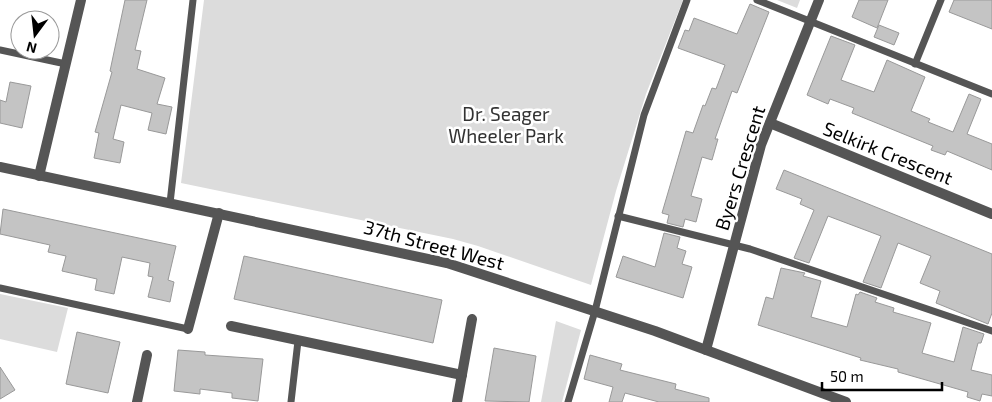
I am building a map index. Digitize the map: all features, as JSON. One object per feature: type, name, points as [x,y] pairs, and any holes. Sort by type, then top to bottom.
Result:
[{"type":"street","points":[[39,176],[81,0]]},
{"type":"street","name":"Byers Crescent","points":[[706,350],[757,158],[819,0]]},
{"type":"street","name":"Selkirk Crescent","points":[[770,123],[992,214]]},
{"type":"street","name":"37th Street West","points":[[0,167],[447,263],[595,311],[846,402]]},
{"type":"street","points":[[188,328],[218,213]]},
{"type":"street","points":[[457,402],[472,319]]},
{"type":"street","points":[[231,326],[462,375]]},
{"type":"street","points":[[137,402],[147,355]]},
{"type":"lane","points":[[170,203],[193,0]]},
{"type":"lane","points":[[568,402],[595,311],[647,106],[687,0]]},
{"type":"lane","points":[[757,0],[992,94]]},
{"type":"lane","points":[[915,64],[941,0]]},
{"type":"lane","points":[[0,50],[66,64]]},
{"type":"lane","points":[[618,216],[734,244],[992,331]]},
{"type":"lane","points":[[0,288],[188,328]]},
{"type":"lane","points":[[291,402],[298,341]]},
{"type":"green space","name":"Dr. Seager Wheeler Park","points":[[204,0],[683,0],[646,94],[616,191],[591,285],[453,239],[181,183]]},
{"type":"green space","points":[[777,0],[800,0],[797,8]]},
{"type":"green space","points":[[0,294],[68,308],[57,352],[0,339]]},
{"type":"green space","points":[[556,321],[581,330],[562,402],[541,402]]},
{"type":"building","points":[[125,0],[147,0],[135,50],[141,51],[137,69],[165,78],[157,104],[172,107],[166,134],[148,130],[152,113],[121,105],[113,139],[124,142],[120,163],[94,158],[99,133],[95,132],[112,72],[110,71]]},
{"type":"building","points":[[859,0],[888,0],[877,28],[852,17]]},
{"type":"building","points":[[954,0],[992,0],[992,29],[949,12]]},
{"type":"building","points":[[750,4],[769,12],[737,93],[732,91],[715,139],[718,139],[712,160],[702,157],[691,196],[702,199],[696,222],[685,219],[683,227],[667,223],[669,215],[662,213],[686,131],[693,133],[703,105],[705,106],[712,88],[716,89],[725,65],[678,48],[685,30],[689,31],[694,18],[737,34]]},
{"type":"building","points":[[879,25],[899,33],[894,45],[874,37]]},
{"type":"building","points":[[831,36],[855,45],[841,80],[874,92],[887,60],[925,77],[911,111],[930,119],[928,122],[953,132],[969,94],[981,99],[967,134],[992,144],[992,170],[947,151],[945,155],[931,150],[933,146],[852,113],[854,108],[830,99],[828,104],[807,95]]},
{"type":"building","points":[[10,82],[31,86],[22,128],[0,123],[0,100],[6,102]]},
{"type":"building","points":[[784,170],[992,254],[992,313],[988,324],[936,303],[940,291],[920,283],[931,256],[898,243],[881,288],[863,282],[881,236],[828,216],[809,263],[794,258],[814,210],[800,204],[802,199],[776,189]]},
{"type":"building","points":[[3,209],[176,246],[168,280],[174,282],[170,302],[148,297],[153,277],[148,276],[150,263],[122,257],[114,294],[95,290],[97,279],[62,271],[66,256],[48,252],[50,245],[0,234]]},
{"type":"building","points":[[664,233],[680,237],[677,248],[686,251],[682,264],[692,267],[683,298],[616,277],[623,256],[655,267]]},
{"type":"building","points":[[244,256],[442,300],[433,343],[234,299]]},
{"type":"building","points":[[781,268],[805,273],[803,276],[821,281],[811,317],[847,327],[856,294],[858,295],[860,292],[877,298],[875,302],[894,308],[893,312],[931,323],[922,353],[954,362],[963,327],[984,334],[981,343],[978,343],[971,370],[992,375],[992,396],[982,394],[980,401],[967,397],[968,392],[898,372],[898,369],[860,360],[861,358],[758,325],[766,297],[773,299]]},
{"type":"building","points":[[77,332],[120,342],[108,393],[66,384]]},
{"type":"building","points":[[494,348],[536,356],[529,402],[485,401]]},
{"type":"building","points":[[178,350],[205,352],[205,355],[263,359],[258,401],[232,398],[232,393],[200,389],[200,394],[174,391]]},
{"type":"building","points":[[590,355],[622,364],[620,370],[676,384],[675,389],[709,398],[709,402],[659,402],[625,393],[622,402],[609,402],[613,387],[584,379]]},
{"type":"building","points":[[0,367],[15,390],[0,399]]}]
